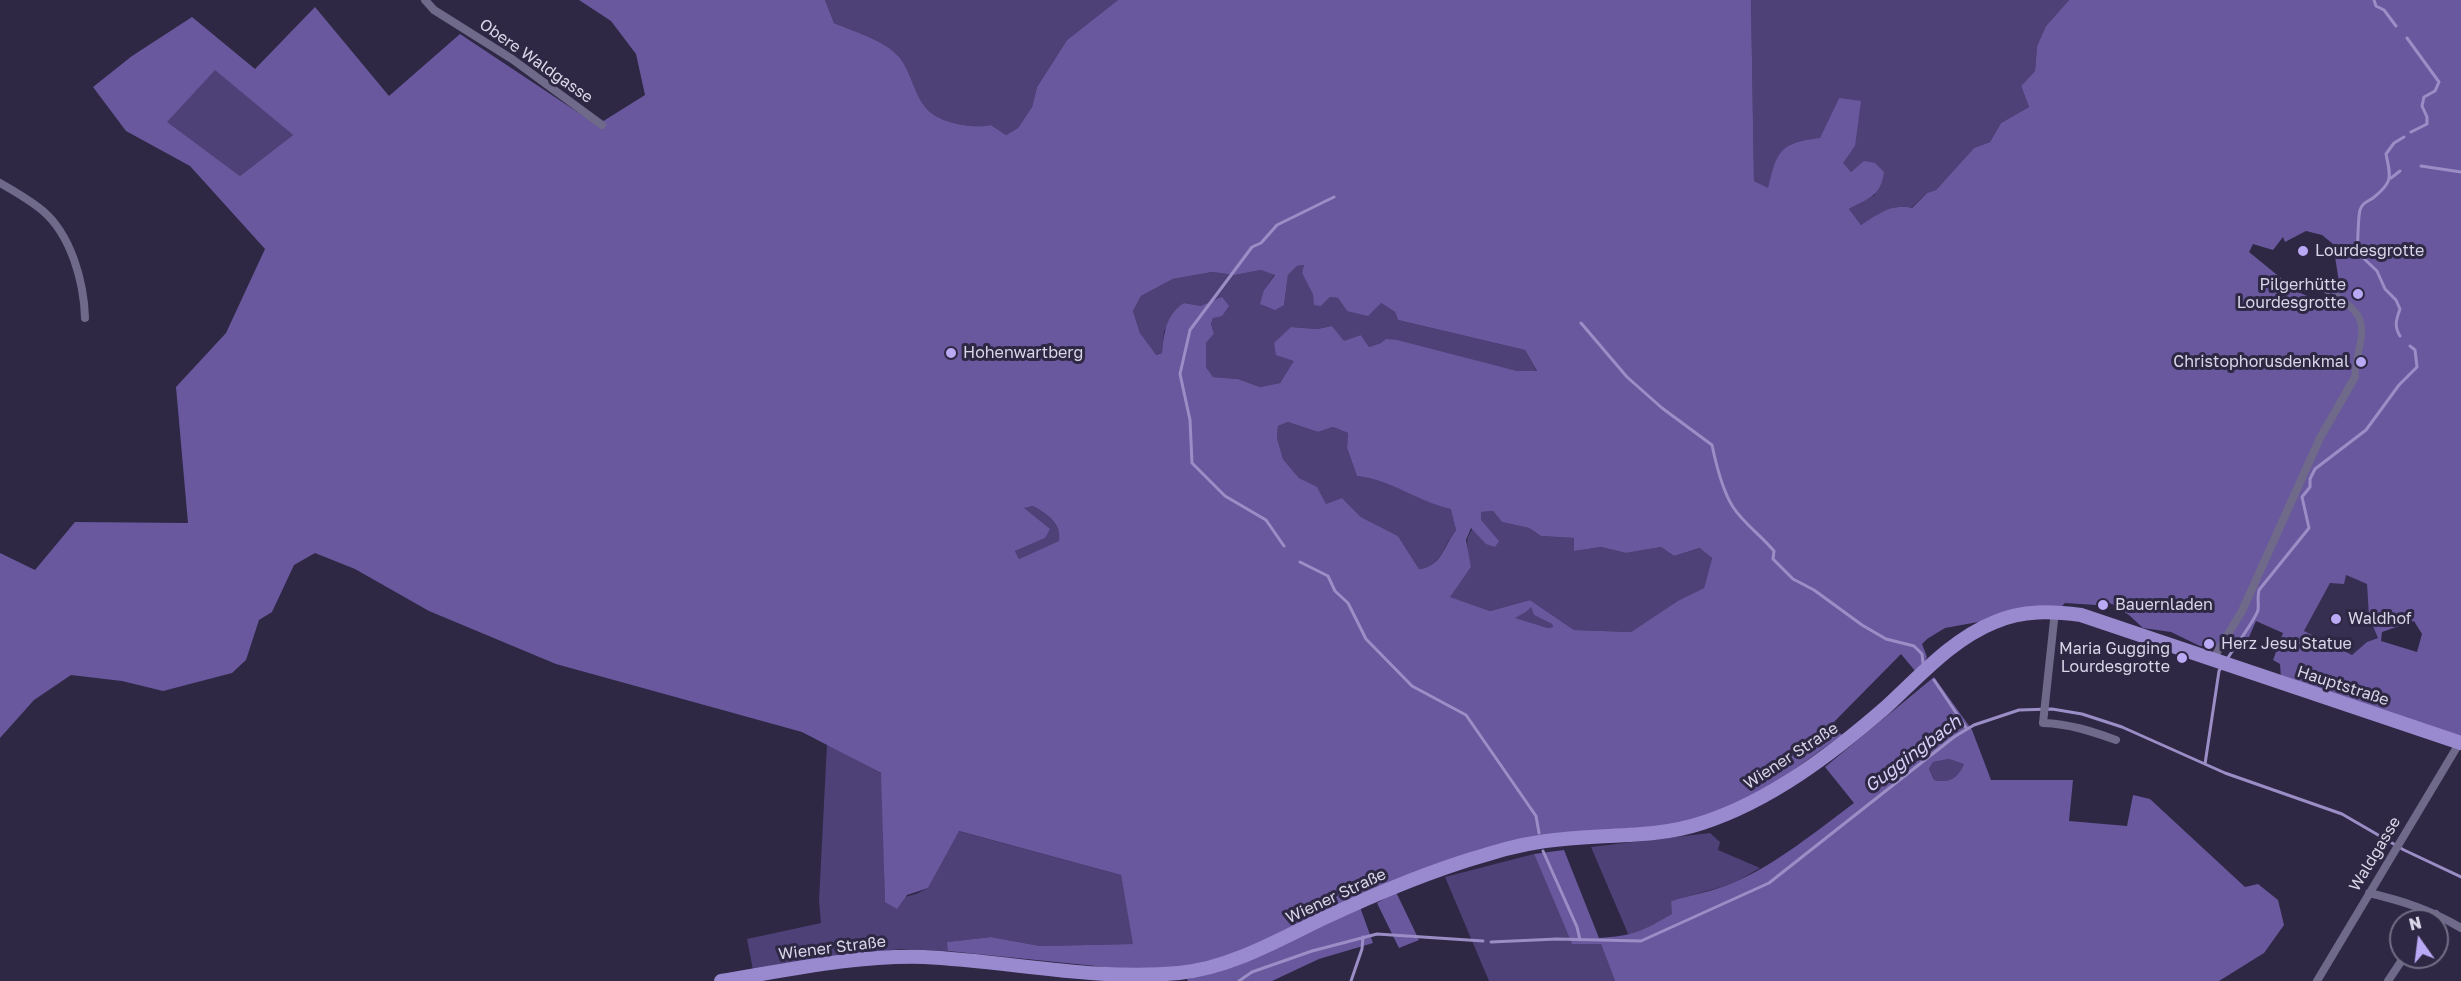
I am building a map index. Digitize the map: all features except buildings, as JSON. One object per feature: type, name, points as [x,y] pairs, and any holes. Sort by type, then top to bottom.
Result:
[{"type":"main road","name":"Hauptstraße","points":[[1918,677],[1960,641],[1978,629],[2016,615],[2055,611],[2081,615],[2460,742]]},
{"type":"main road","name":"Wiener Straße","points":[[721,981],[863,958],[896,957],[958,960],[1125,976],[1183,973],[1213,967],[1243,957],[1360,902],[1422,876],[1491,853],[1563,839],[1675,830],[1701,824],[1733,811],[1786,782],[1847,740],[1918,677]]},
{"type":"street","name":"Obere Waldgasse","points":[[425,0],[434,10],[513,59],[602,125]]},
{"type":"street","points":[[0,183],[44,212],[60,230],[75,263],[84,294],[85,318]]},
{"type":"street","points":[[2320,286],[2328,291]]},
{"type":"street","points":[[2216,660],[2242,611],[2320,438],[2355,377],[2355,362],[2363,337],[2362,321],[2352,306],[2337,297]]},
{"type":"street","points":[[2055,611],[2043,723],[2081,727],[2116,740]]},
{"type":"street","name":"Waldgasse","points":[[2317,981],[2460,742]]},
{"type":"street","points":[[2369,893],[2408,902],[2420,909]]},
{"type":"shaded area","points":[[579,0],[825,0],[834,23],[878,41],[900,58],[915,90],[926,108],[932,113],[956,124],[991,125],[1006,135],[1018,128],[1032,107],[1037,87],[1067,40],[1118,0],[1751,0],[1754,181],[1768,188],[1774,165],[1782,151],[1796,143],[1820,138],[1839,98],[1861,101],[1855,146],[1843,163],[1851,172],[1864,161],[1875,163],[1884,172],[1877,191],[1868,199],[1849,209],[1861,225],[1879,213],[1892,208],[1912,208],[1927,193],[1936,190],[1974,148],[1990,142],[2001,123],[2029,107],[2021,86],[2035,71],[2037,46],[2046,26],[2069,0],[2461,0],[2461,736],[2281,678],[2280,664],[2273,660],[2283,633],[2256,621],[2243,651],[2200,646],[2171,632],[2143,628],[2112,604],[2098,600],[2096,605],[2065,603],[2061,607],[1945,628],[1922,644],[1927,657],[1923,666],[1916,672],[1901,654],[1831,725],[1842,735],[1767,789],[1723,810],[1675,825],[1513,842],[1246,950],[1181,968],[1115,968],[948,951],[947,942],[991,937],[1040,946],[1133,944],[1121,875],[959,831],[928,888],[907,895],[897,909],[885,902],[881,773],[802,732],[556,664],[429,611],[355,569],[315,553],[294,565],[272,612],[259,620],[246,660],[232,673],[163,691],[122,681],[71,675],[34,700],[0,738],[0,553],[35,570],[75,522],[188,523],[176,387],[226,333],[265,249],[190,166],[126,131],[93,87],[132,56],[192,17],[255,69],[315,7],[389,96],[460,34],[597,125],[645,95],[636,54],[611,21]],"holes":[[[215,70],[293,135],[240,176],[167,122]],[[2306,231],[2322,235],[2333,244],[2339,282],[2325,304],[2298,292],[2249,252],[2253,244],[2273,250],[2283,237],[2285,242]],[[1304,265],[1302,273],[1313,294],[1314,305],[1321,306],[1330,297],[1338,298],[1347,311],[1368,316],[1381,303],[1395,312],[1398,320],[1525,350],[1537,371],[1517,371],[1397,340],[1386,339],[1369,347],[1361,335],[1344,341],[1332,326],[1317,329],[1291,327],[1274,343],[1276,355],[1294,361],[1280,383],[1260,387],[1238,379],[1213,377],[1206,367],[1206,343],[1214,334],[1211,324],[1213,318],[1222,316],[1229,306],[1222,297],[1201,306],[1184,303],[1178,308],[1167,325],[1162,353],[1156,355],[1140,333],[1133,311],[1141,296],[1173,279],[1212,272],[1235,275],[1261,270],[1275,275],[1264,290],[1260,304],[1275,310],[1284,305],[1288,275],[1297,266]],[[1288,422],[1318,432],[1333,427],[1348,433],[1347,448],[1357,476],[1382,482],[1451,509],[1456,530],[1441,555],[1432,564],[1419,569],[1398,536],[1361,517],[1342,498],[1326,504],[1317,487],[1299,478],[1283,459],[1277,438],[1278,426]],[[1033,506],[1048,516],[1058,529],[1059,541],[1019,559],[1015,551],[1045,538],[1050,529],[1024,508]],[[1493,511],[1502,522],[1529,528],[1541,536],[1574,538],[1574,551],[1601,547],[1626,553],[1661,547],[1674,556],[1700,548],[1712,558],[1704,588],[1678,601],[1631,632],[1574,630],[1530,600],[1490,611],[1450,597],[1471,567],[1466,540],[1471,528],[1486,544],[1495,547],[1499,541],[1481,520],[1481,512]],[[2346,575],[2367,584],[2369,617],[2378,638],[2367,642],[2352,655],[2304,631],[2330,583],[2344,584]],[[1531,607],[1534,615],[1552,624],[1553,627],[1548,628],[1515,618]],[[2414,621],[2422,634],[2417,652],[2381,641],[2382,632]]]},
{"type":"shaded area","points":[[825,0],[1118,0],[1067,40],[1037,87],[1032,107],[1018,128],[1006,135],[991,125],[956,124],[932,113],[926,108],[915,90],[900,58],[878,41],[834,23]]},
{"type":"shaded area","points":[[1751,0],[2069,0],[2046,26],[2037,46],[2035,71],[2021,86],[2029,107],[2001,123],[1990,142],[1974,148],[1936,190],[1927,193],[1911,208],[1891,209],[1861,225],[1849,209],[1875,195],[1864,162],[1851,172],[1842,163],[1855,146],[1839,98],[1820,139],[1796,143],[1782,151],[1774,165],[1768,189],[1754,181]]},
{"type":"shaded area","points":[[215,69],[293,135],[240,176],[166,122]]},
{"type":"shaded area","points":[[1305,265],[1302,273],[1321,306],[1330,297],[1338,298],[1347,311],[1381,303],[1395,312],[1398,320],[1525,350],[1537,372],[1517,371],[1381,343],[1369,347],[1361,335],[1344,342],[1332,326],[1317,329],[1291,327],[1295,361],[1280,383],[1260,387],[1238,379],[1213,377],[1206,367],[1206,343],[1214,334],[1211,324],[1213,318],[1201,306],[1184,303],[1164,331],[1162,353],[1155,355],[1140,333],[1133,311],[1141,296],[1173,279],[1212,272],[1235,275],[1261,270],[1275,274],[1264,290],[1284,305],[1288,275],[1297,266]]},
{"type":"shaded area","points":[[1288,422],[1318,432],[1333,427],[1348,433],[1347,448],[1357,476],[1394,486],[1452,509],[1456,530],[1437,560],[1419,569],[1398,536],[1361,517],[1342,498],[1326,505],[1317,488],[1299,478],[1283,459],[1277,438],[1278,426]]},
{"type":"shaded area","points":[[1033,506],[1048,516],[1056,525],[1060,541],[1019,559],[1015,551],[1044,538],[1023,508]]},
{"type":"shaded area","points":[[1493,511],[1502,522],[1529,528],[1541,536],[1574,538],[1574,551],[1601,547],[1626,553],[1661,547],[1674,556],[1701,548],[1712,558],[1704,588],[1631,632],[1574,630],[1530,600],[1490,611],[1449,597],[1471,567],[1467,547],[1468,536],[1481,521],[1481,512]]},
{"type":"shaded area","points":[[2345,575],[2367,584],[2369,617],[2378,638],[2367,642],[2352,655],[2304,632],[2330,583]]},
{"type":"shaded area","points":[[1531,606],[1534,615],[1552,624],[1553,627],[1548,628],[1514,618],[1526,612]]},
{"type":"shaded area","points":[[1934,677],[1972,730],[1991,780],[2073,780],[2069,821],[2127,826],[2133,795],[2150,799],[2245,887],[2258,884],[2278,900],[2284,925],[2264,953],[2219,981],[1615,981],[1601,944],[1572,944],[1534,854],[1564,850],[1599,938],[1637,932],[1672,914],[1671,901],[1718,888],[1750,875],[1796,846],[1854,803],[1825,767]],"holes":[[[1949,759],[1964,764],[1956,776],[1944,781],[1934,780],[1929,769],[1933,762]]]},
{"type":"shaded area","points":[[827,744],[882,774],[885,902],[916,894],[928,888],[958,831],[1121,875],[1134,944],[1040,946],[991,937],[948,942],[948,951],[900,949],[753,970],[747,939],[821,923],[819,901]]},
{"type":"shaded area","points":[[1949,759],[1965,764],[1952,779],[1934,780],[1929,769],[1933,762]]},
{"type":"shaded area","points":[[1710,833],[1720,842],[1718,850],[1760,868],[1732,884],[1671,901],[1673,914],[1642,932],[1629,936],[1591,847]]},
{"type":"shaded area","points":[[1534,854],[1572,944],[1601,944],[1615,981],[1489,981],[1445,877]]},
{"type":"shaded area","points":[[1396,892],[1419,940],[1399,948],[1377,903]]},
{"type":"shaded area","points":[[1360,907],[1373,943],[1319,959],[1272,981],[1188,981],[1187,979],[1219,971]]},
{"type":"waterway","points":[[2374,0],[2376,6],[2384,10],[2396,26]]},
{"type":"waterway","points":[[2407,38],[2439,82],[2435,91],[2424,97],[2422,106],[2427,117],[2427,124],[2411,132]]},
{"type":"waterway","points":[[2400,336],[2396,323],[2400,309],[2396,300],[2385,289],[2377,271],[2357,252],[2360,210],[2384,188],[2389,179],[2386,154],[2394,143],[2404,137]]},
{"type":"waterway","points":[[2421,166],[2461,172]]},
{"type":"waterway","points":[[2391,178],[2400,171]]},
{"type":"waterway","points":[[1284,546],[1266,520],[1225,496],[1192,463],[1190,420],[1180,374],[1190,330],[1252,247],[1261,243],[1277,225],[1334,197]]},
{"type":"waterway","points":[[1581,323],[1627,377],[1662,408],[1712,445],[1723,485],[1733,507],[1774,551],[1773,559],[1793,579],[1814,590],[1862,625],[1886,639],[1914,646],[1922,654],[1923,663]]},
{"type":"waterway","points":[[2226,661],[2256,615],[2259,590],[2309,528],[2302,497],[2310,487],[2310,479],[2315,469],[2366,430],[2399,385],[2417,367],[2415,350],[2410,346]]},
{"type":"waterway","points":[[1300,562],[1328,576],[1335,591],[1348,603],[1366,639],[1412,686],[1466,715],[1536,816],[1539,833]]},
{"type":"waterway","points":[[2205,764],[2219,671],[2222,666]]},
{"type":"waterway","points":[[1934,680],[1967,729]]},
{"type":"waterway","name":"Guggingbach","points":[[1491,942],[1557,939],[1641,941],[1769,883],[1954,737],[1974,725],[2019,710],[2052,709],[2082,714],[2122,727],[2225,773],[2342,814],[2404,850],[2461,877]]},
{"type":"waterway","points":[[1543,851],[1577,927],[1580,940]]},
{"type":"waterway","name":"Guggingbach","points":[[1239,981],[1252,972],[1312,951],[1377,934],[1483,941]]},
{"type":"waterway","points":[[1351,981],[1362,949],[1363,937]]},
{"type":"place","name":"Lourdesgrotte","points":[[2303,251]]},
{"type":"place","name":"Pilgerhütte Lourdesgrotte","points":[[2358,294]]},
{"type":"place","name":"Hohenwartberg","points":[[951,353]]},
{"type":"place","name":"Christophorusdenkmal","points":[[2361,362]]},
{"type":"place","name":"Bauernladen","points":[[2103,605]]},
{"type":"place","name":"Waldhof","points":[[2336,619]]},
{"type":"place","name":"Herz Jesu Statue","points":[[2209,644]]},
{"type":"place","name":"Maria Gugging Lourdesgrotte","points":[[2182,658]]}]
